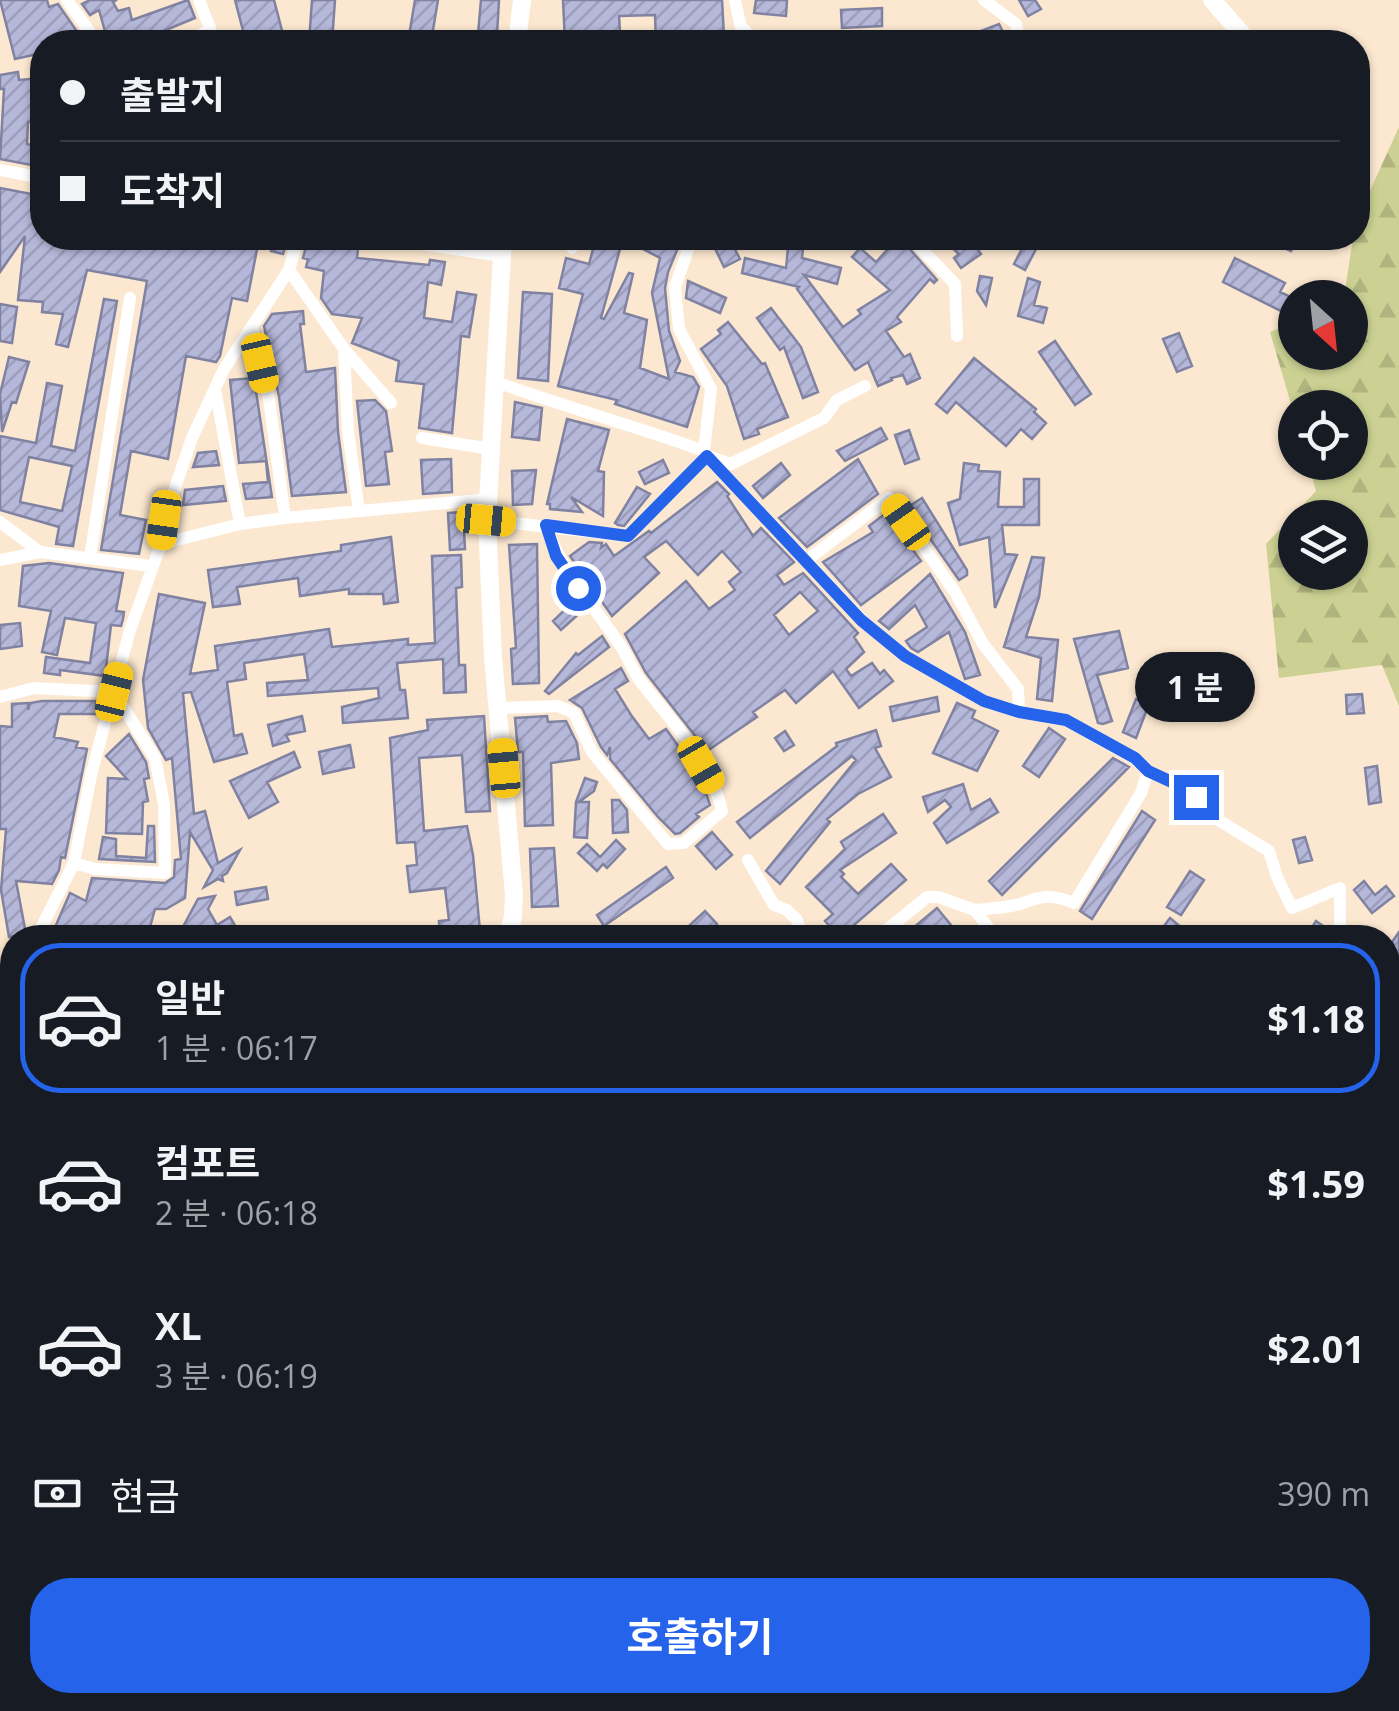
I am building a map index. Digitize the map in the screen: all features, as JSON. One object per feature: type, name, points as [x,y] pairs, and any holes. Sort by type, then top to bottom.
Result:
[{"type":"street","points":[[67,0],[88,30]]},
{"type":"street","points":[[199,0],[210,28],[207,30]]},
{"type":"street","points":[[518,30],[522,0]]},
{"type":"street","points":[[735,0],[742,30]]},
{"type":"street","points":[[984,0],[1016,24],[1017,30]]},
{"type":"street","points":[[1212,0],[1239,30]]},
{"type":"street","points":[[0,170],[30,176]]},
{"type":"street","points":[[43,925],[74,863],[91,776],[114,692],[192,438],[214,388],[288,270],[294,250]]},
{"type":"street","points":[[502,250],[486,520],[490,618],[514,894],[511,925]]},
{"type":"street","points":[[486,520],[628,536],[705,453],[711,389],[679,329],[675,287],[688,250]]},
{"type":"street","points":[[922,250],[955,284],[957,336]]},
{"type":"street","points":[[288,270],[344,349],[391,402]]},
{"type":"street","points":[[90,558],[130,298]]},
{"type":"street","points":[[252,327],[269,399],[284,518]]},
{"type":"street","points":[[344,349],[348,430],[359,512]]},
{"type":"street","points":[[494,381],[620,420],[731,464],[824,418],[837,400],[865,386]]},
{"type":"street","points":[[214,388],[240,524]]},
{"type":"street","points":[[422,438],[491,449]]},
{"type":"street","points":[[705,453],[861,620],[905,656],[984,701],[1066,720],[1135,758],[1148,771],[1189,790],[1210,815],[1269,851],[1292,908],[1340,888],[1340,925]]},
{"type":"street","points":[[807,560],[889,498],[955,592],[982,644],[1018,689],[1019,712]]},
{"type":"street","points":[[161,544],[240,524],[284,518],[488,500]]},
{"type":"street","points":[[0,522],[40,552]]},
{"type":"street","points":[[499,708],[558,706],[574,713],[592,752],[668,844],[684,843],[722,811],[719,796],[684,734],[638,678],[623,650],[556,556],[546,525]]},
{"type":"street","points":[[0,560],[40,552],[151,566]]},
{"type":"street","points":[[0,698],[34,688],[114,692]]},
{"type":"street","points":[[74,863],[95,869],[165,873],[167,865],[164,804],[155,758],[114,692]]},
{"type":"street","points":[[892,925],[927,896],[938,896],[975,910],[1025,903],[1035,896],[1058,897],[1074,903],[1141,794],[1148,771]]},
{"type":"street","points":[[748,860],[774,905],[786,910],[798,925]]},
{"type":"street","points":[[975,910],[986,925]]},
{"type":"lane","points":[[740,21],[749,30]]},
{"type":"green space","points":[[1399,127],[1399,706],[1382,665],[1279,678],[1266,544],[1278,531],[1278,590],[1368,590],[1368,500],[1308,500],[1316,491],[1313,480],[1368,480],[1368,390],[1287,390],[1281,370],[1368,370],[1368,280],[1347,280],[1351,250],[1370,250],[1370,191]]},
{"type":"green space","points":[[1278,329],[1278,360],[1270,332]]},
{"type":"building","points":[[0,0],[47,0],[49,7],[58,4],[76,30],[30,30],[30,56],[15,59]]},
{"type":"building","points":[[90,0],[117,0],[113,2],[118,11],[129,8],[132,20],[188,0],[195,18],[166,30],[105,30],[99,10],[90,15],[82,4]]},
{"type":"building","points":[[235,0],[274,0],[282,30],[243,30]]},
{"type":"building","points":[[312,0],[335,0],[333,30],[310,30]]},
{"type":"building","points":[[415,0],[438,0],[433,30],[410,30]]},
{"type":"building","points":[[481,0],[499,0],[497,30],[478,30]]},
{"type":"building","points":[[563,0],[722,0],[724,30],[656,30],[655,15],[619,16],[620,30],[564,30]]},
{"type":"building","points":[[756,0],[787,0],[786,16],[754,13]]},
{"type":"building","points":[[1019,0],[1035,0],[1041,9],[1028,16]]},
{"type":"building","points":[[882,8],[882,26],[842,28],[841,10]]},
{"type":"building","points":[[18,72],[19,80],[30,79],[30,165],[0,159],[4,89],[0,89],[0,75]]},
{"type":"building","points":[[0,188],[30,194],[30,250],[257,250],[247,301],[232,298],[216,362],[186,356],[168,459],[131,451],[120,515],[146,520],[139,554],[101,550],[147,281],[87,270],[68,347],[56,344],[63,314],[42,312],[43,302],[18,300],[25,236],[0,272]]},
{"type":"building","points":[[305,250],[358,250],[357,258],[429,265],[430,260],[445,262],[441,285],[428,282],[424,318],[452,322],[457,292],[476,295],[469,337],[461,336],[452,433],[419,428],[424,384],[396,381],[399,361],[352,343],[362,318],[332,314],[321,298],[324,271],[306,267],[308,259],[303,258]]},
{"type":"building","points":[[593,250],[620,250],[601,318],[604,319],[629,273],[633,274],[624,313],[647,320],[640,368],[669,379],[652,293],[660,258],[645,250],[677,250],[665,288],[669,331],[680,361],[675,372],[693,377],[699,387],[687,427],[615,404],[617,400],[558,386],[583,294],[559,288],[566,258],[589,264]]},
{"type":"building","points":[[716,250],[735,250],[740,259],[724,267]]},
{"type":"building","points":[[788,250],[803,250],[802,258],[841,268],[837,284],[804,275],[843,327],[861,314],[858,310],[890,290],[852,257],[862,250],[876,262],[887,250],[911,250],[937,280],[934,283],[930,279],[897,317],[901,322],[886,331],[904,357],[910,354],[920,378],[907,384],[903,375],[878,386],[868,362],[855,370],[799,287],[742,273],[745,258],[786,268]]},
{"type":"building","points":[[954,250],[978,250],[981,254],[961,268],[954,258],[959,254]]},
{"type":"building","points":[[1021,250],[1035,250],[1025,270],[1014,264]]},
{"type":"building","points":[[1235,258],[1279,280],[1278,310],[1223,282]]},
{"type":"building","points":[[980,276],[992,278],[986,305],[977,291]]},
{"type":"building","points":[[1028,278],[1040,282],[1034,305],[1047,308],[1043,323],[1018,316]]},
{"type":"building","points":[[688,281],[726,298],[720,313],[686,298]]},
{"type":"building","points":[[523,292],[552,294],[548,381],[518,378]]},
{"type":"building","points":[[104,299],[117,301],[73,546],[56,544],[59,527],[0,510],[0,436],[36,443],[47,383],[62,386],[51,446],[75,451]],"holes":[[[29,457],[72,466],[62,511],[20,502]]]},
{"type":"building","points":[[0,304],[17,307],[12,343],[0,341]]},
{"type":"building","points":[[771,308],[801,347],[818,392],[803,398],[784,347],[780,350],[757,318]]},
{"type":"building","points":[[303,311],[304,324],[300,324],[306,372],[335,368],[346,492],[292,496],[279,397],[264,326],[272,314]]},
{"type":"building","points":[[728,322],[765,363],[788,417],[757,429],[759,434],[744,439],[727,386],[701,349],[721,334],[718,330]]},
{"type":"building","points":[[1179,333],[1192,366],[1177,372],[1163,339]]},
{"type":"building","points":[[1055,341],[1091,394],[1075,405],[1039,352]]},
{"type":"building","points":[[9,357],[29,362],[2,432],[0,394]]},
{"type":"building","points":[[974,358],[1036,409],[1034,412],[1046,423],[1032,439],[1021,429],[1006,446],[956,402],[947,413],[936,404]]},
{"type":"building","points":[[254,378],[272,497],[246,499],[243,484],[268,482],[266,461],[239,463],[230,380]]},
{"type":"building","points":[[375,400],[386,411],[392,451],[385,452],[389,484],[366,486],[357,401]]},
{"type":"building","points":[[515,402],[542,408],[539,440],[512,437]]},
{"type":"building","points":[[567,419],[609,430],[598,471],[604,472],[603,516],[571,497],[582,512],[550,509],[547,504]]},
{"type":"building","points":[[881,428],[887,439],[845,461],[837,451]]},
{"type":"building","points":[[909,430],[919,459],[905,464],[895,435]]},
{"type":"building","points":[[216,451],[219,465],[193,467],[198,453]]},
{"type":"building","points":[[451,459],[452,492],[423,494],[421,460]]},
{"type":"building","points":[[858,459],[878,494],[807,547],[779,518]]},
{"type":"building","points":[[663,460],[669,473],[645,484],[639,472]]},
{"type":"building","points":[[781,463],[790,475],[763,498],[753,486]]},
{"type":"building","points":[[964,463],[979,465],[978,471],[1000,472],[998,507],[1024,507],[1024,479],[1039,479],[1039,525],[1002,525],[1005,554],[1017,555],[995,608],[989,537],[960,545],[948,503],[960,499]]},
{"type":"building","points":[[536,470],[532,504],[513,505],[512,471]]},
{"type":"building","points":[[717,482],[729,494],[753,536],[761,528],[794,562],[777,575],[784,585],[803,573],[858,633],[854,637],[864,652],[846,669],[851,676],[872,663],[880,674],[884,670],[893,681],[859,708],[833,671],[796,703],[785,690],[753,712],[757,717],[707,751],[646,673],[625,634],[686,581],[709,609],[735,590],[729,582],[741,572],[722,551],[698,575],[666,541],[644,557],[659,573],[612,616],[570,556],[589,542],[602,543],[601,548],[606,544],[614,556]],"holes":[[[800,592],[818,611],[789,635],[774,615]]]},
{"type":"building","points":[[223,486],[226,501],[183,505],[185,490]]},
{"type":"building","points":[[637,487],[650,494],[624,526],[618,525],[615,523]]},
{"type":"building","points":[[922,498],[967,570],[967,575],[959,580],[908,507]]},
{"type":"building","points":[[463,512],[465,549],[450,550],[448,513]]},
{"type":"building","points":[[886,513],[921,561],[861,605],[823,562],[873,532],[869,526]]},
{"type":"building","points":[[391,537],[398,602],[384,604],[383,594],[349,594],[349,589],[300,596],[298,578],[237,587],[240,604],[213,607],[208,570],[341,551],[341,545]]},
{"type":"building","points":[[537,544],[539,683],[513,684],[511,649],[516,648],[509,545]]},
{"type":"building","points":[[461,555],[462,587],[456,588],[459,665],[465,665],[466,692],[444,693],[443,659],[397,663],[408,718],[343,723],[342,707],[379,698],[378,688],[268,696],[267,683],[308,680],[304,654],[244,663],[246,679],[227,682],[234,736],[242,734],[247,753],[214,762],[191,692],[183,693],[194,814],[205,811],[218,863],[240,850],[222,876],[223,881],[218,879],[204,887],[213,870],[190,832],[185,898],[166,909],[155,909],[151,925],[56,925],[70,893],[86,901],[92,878],[165,883],[174,877],[175,860],[181,859],[172,758],[166,760],[148,728],[143,680],[159,594],[205,603],[190,674],[218,670],[215,646],[329,629],[332,647],[408,639],[408,645],[435,643],[432,556]]},
{"type":"building","points":[[1032,557],[1044,558],[1039,597],[1026,637],[1058,640],[1052,701],[1037,699],[1041,658],[1004,647]]},
{"type":"building","points":[[49,563],[123,573],[116,611],[124,612],[123,619],[121,626],[111,625],[105,676],[60,670],[60,675],[44,673],[46,657],[90,663],[96,623],[65,618],[57,655],[42,652],[51,611],[19,606],[23,566]]},
{"type":"building","points":[[930,574],[965,632],[980,675],[965,679],[949,632],[918,652],[911,648],[906,641],[927,627],[915,605],[889,629],[879,621]]},
{"type":"building","points":[[575,600],[583,610],[561,630],[553,621]]},
{"type":"building","points":[[20,623],[22,646],[0,649],[0,625]]},
{"type":"building","points":[[1119,631],[1128,668],[1097,675],[1112,721],[1098,723],[1074,639]]},
{"type":"building","points":[[602,636],[609,647],[549,694],[545,691],[576,653]]},
{"type":"building","points":[[621,668],[628,681],[615,689],[631,715],[649,739],[666,729],[691,764],[707,796],[710,805],[680,833],[675,834],[658,817],[610,759],[610,747],[607,755],[582,708],[570,700]]},
{"type":"building","points":[[1362,694],[1364,713],[1347,714],[1346,695]]},
{"type":"building","points":[[937,697],[939,711],[893,721],[890,707]]},
{"type":"building","points":[[1136,699],[1149,704],[1136,738],[1123,732]]},
{"type":"building","points":[[96,701],[96,714],[59,714],[54,737],[78,742],[76,747],[87,749],[65,858],[61,857],[52,884],[16,881],[24,925],[7,925],[1,890],[6,829],[0,829],[0,726],[12,727],[12,704],[28,703],[28,710],[30,703]]},
{"type":"building","points":[[957,703],[975,711],[972,718],[998,731],[977,771],[933,753]]},
{"type":"building","points":[[302,716],[305,731],[286,735],[289,741],[273,746],[268,725]]},
{"type":"building","points":[[484,716],[490,811],[466,812],[462,755],[419,758],[424,831],[467,826],[479,925],[439,925],[439,921],[449,920],[445,888],[410,892],[407,866],[417,865],[415,842],[397,843],[390,738],[428,730],[427,720]]},
{"type":"building","points":[[547,716],[548,722],[566,721],[577,743],[579,759],[551,763],[553,825],[525,826],[523,752],[518,752],[515,718]]},
{"type":"building","points":[[1049,728],[1065,739],[1039,777],[1023,766]]},
{"type":"building","points":[[876,730],[881,746],[875,748],[891,777],[858,794],[827,819],[830,822],[780,884],[766,871],[856,760],[852,756],[750,838],[737,822],[836,743]]},
{"type":"building","points":[[785,731],[794,745],[784,751],[775,738]]},
{"type":"building","points":[[129,734],[146,762],[149,778],[144,779],[148,801],[143,802],[142,834],[106,833],[108,778],[127,779],[106,756]]},
{"type":"building","points":[[350,745],[354,767],[323,774],[319,752]]},
{"type":"building","points":[[294,752],[300,767],[267,782],[278,802],[249,818],[230,781]]},
{"type":"building","points":[[1113,758],[1129,767],[1002,895],[989,881]]},
{"type":"building","points":[[1377,766],[1381,802],[1369,804],[1365,768]]},
{"type":"building","points":[[585,778],[597,782],[594,791],[579,802],[589,802],[587,838],[574,837],[576,802]]},
{"type":"building","points":[[963,784],[971,810],[990,799],[998,812],[947,843],[934,823],[951,807],[945,800],[928,812],[923,797]]},
{"type":"building","points":[[612,800],[619,800],[627,810],[628,832],[613,833]]},
{"type":"building","points":[[1142,811],[1155,820],[1092,919],[1080,911]]},
{"type":"building","points":[[883,814],[896,833],[840,870],[844,874],[841,877],[858,894],[891,864],[906,880],[854,925],[828,925],[825,921],[833,914],[806,887],[845,849],[841,842]]},
{"type":"building","points":[[148,826],[154,826],[155,862],[99,859],[103,837],[116,839],[116,856],[146,858]]},
{"type":"building","points":[[712,832],[732,855],[716,869],[696,846]]},
{"type":"building","points":[[1305,837],[1312,860],[1299,863],[1293,840]]},
{"type":"building","points":[[616,840],[625,849],[607,868],[603,864],[597,871],[578,853],[587,844],[600,857]]},
{"type":"building","points":[[554,848],[558,906],[532,907],[530,849]]},
{"type":"building","points":[[666,867],[673,878],[605,925],[597,915]]},
{"type":"building","points":[[1190,871],[1204,880],[1181,915],[1167,907]]},
{"type":"building","points":[[1364,881],[1375,895],[1386,886],[1394,896],[1372,913],[1354,890]]},
{"type":"building","points":[[266,887],[268,899],[237,905],[235,892]]},
{"type":"building","points":[[215,896],[208,909],[217,925],[184,925],[198,899]]},
{"type":"building","points":[[937,908],[951,925],[917,925]]},
{"type":"building","points":[[705,911],[717,924],[716,925],[690,925]]},
{"type":"building","points":[[230,917],[235,925],[217,925]]},
{"type":"route","points":[[578,588],[556,556],[546,525],[628,536],[707,456],[861,620],[905,656],[984,701],[1066,720],[1196,797]]}]
